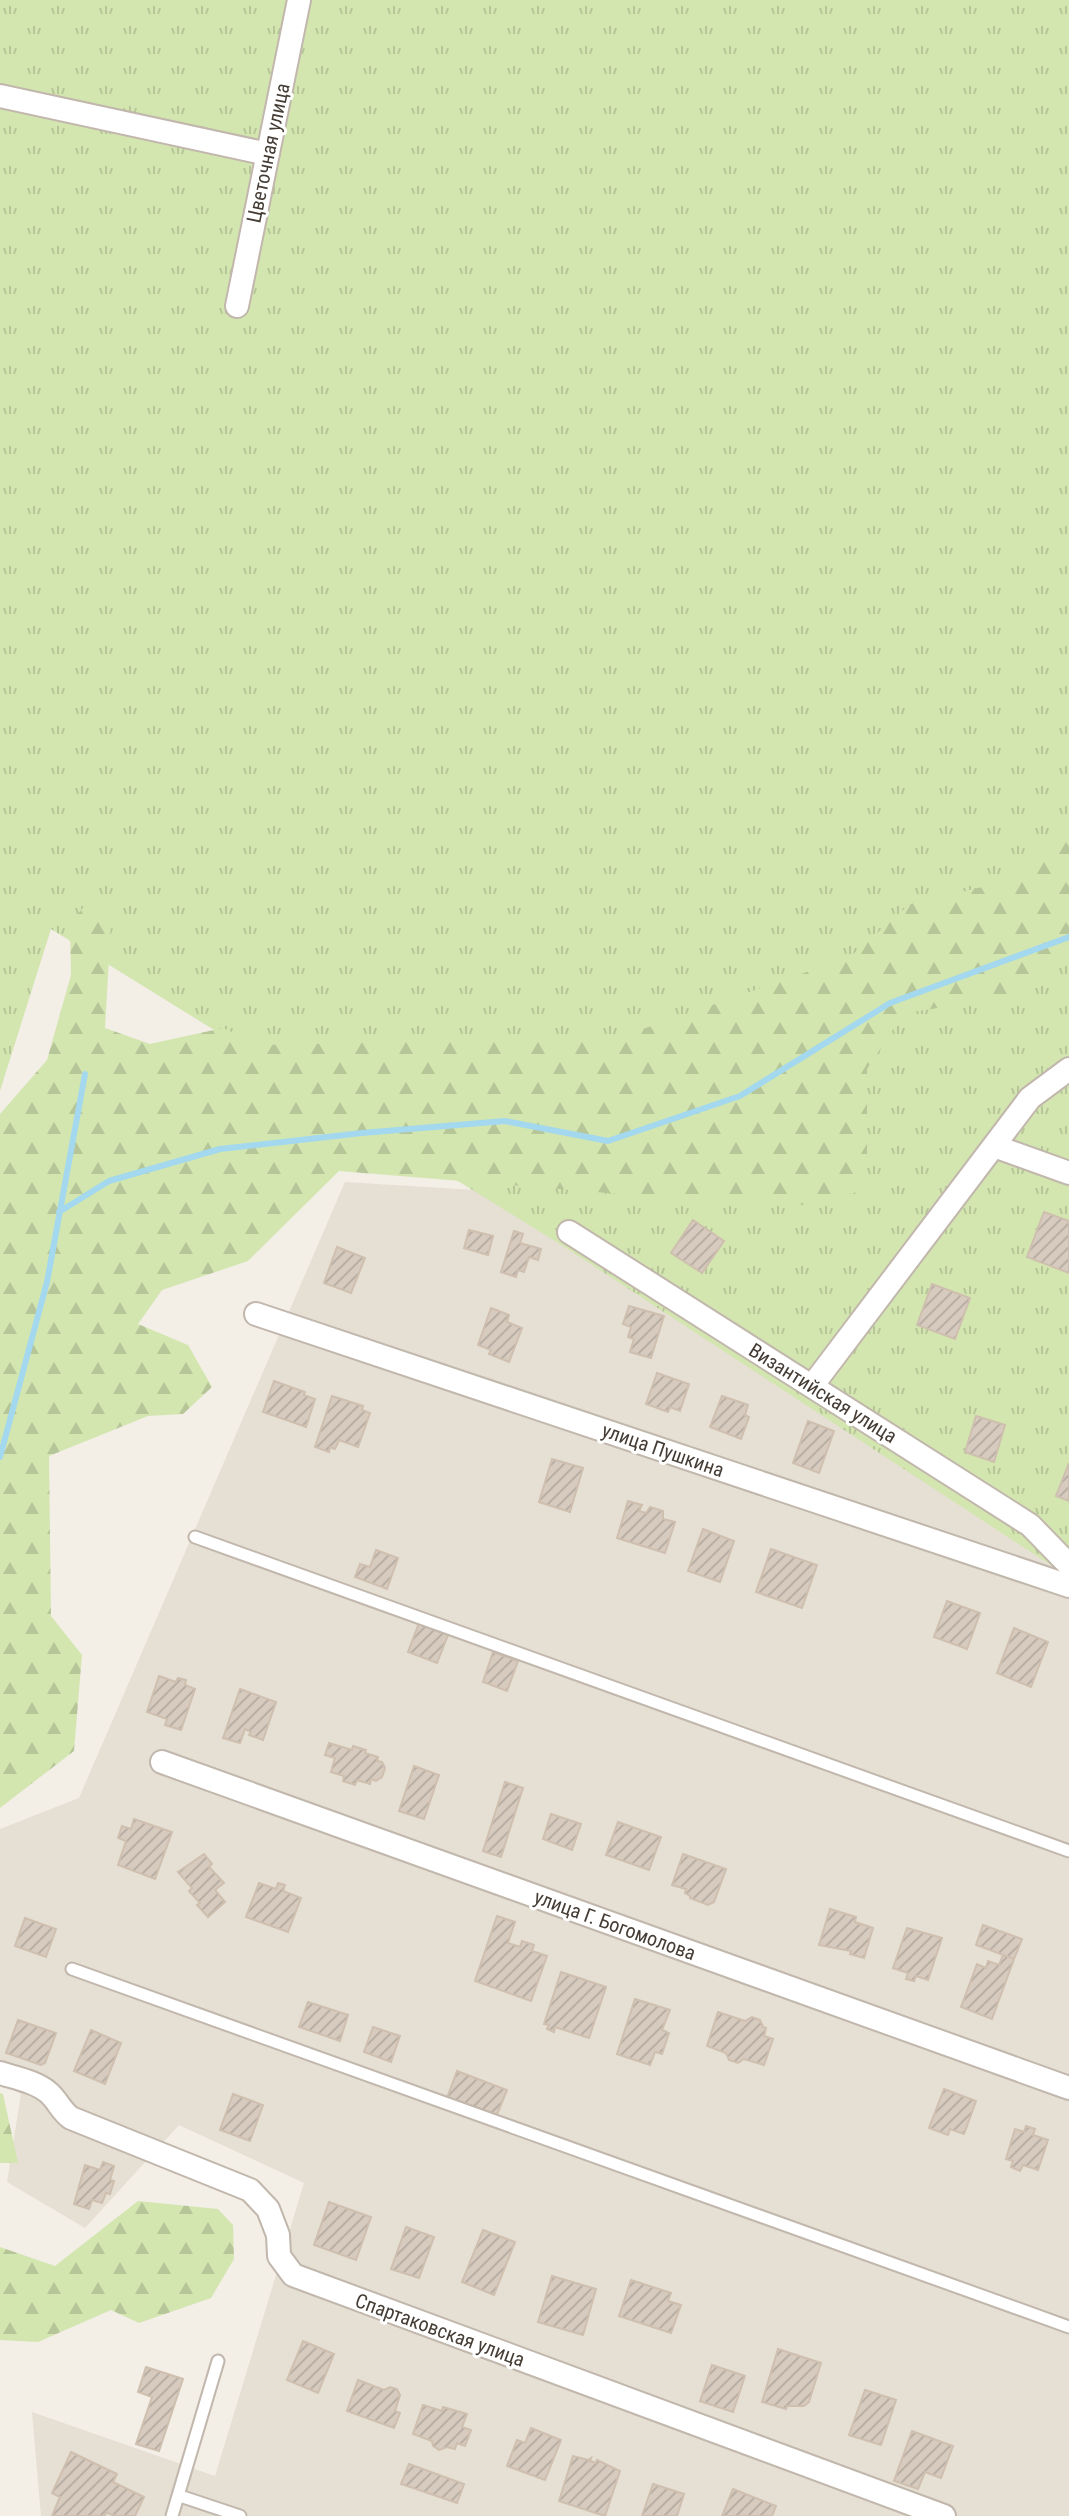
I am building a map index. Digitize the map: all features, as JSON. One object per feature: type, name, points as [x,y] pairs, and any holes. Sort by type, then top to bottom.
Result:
[{"type":"street","name":"Цветочная улица","points":[[237,306],[299,0]]},
{"type":"street","points":[[0,96],[268,154]]},
{"type":"street","points":[[812,1386],[1030,1098],[1069,1069]]},
{"type":"street","points":[[994,1146],[1069,1173]]},
{"type":"street","name":"Византийская улица","points":[[569,1232],[1030,1525],[1069,1565]]},
{"type":"street","name":"улица Пушкина","points":[[256,1314],[1069,1586]]},
{"type":"street","name":"улица Г. Богомолова","points":[[162,1762],[1069,2088]]},
{"type":"street","name":"Спартаковская улица","points":[[0,2073],[43,2088],[71,2118],[250,2190],[268,2209],[278,2235],[279,2256],[293,2275],[944,2516]]},
{"type":"lane","points":[[195,1537],[1069,1851]]},
{"type":"lane","points":[[72,1969],[1069,2327]]},
{"type":"lane","points":[[172,2516],[218,2361]]},
{"type":"lane","points":[[180,2496],[240,2516]]},
{"type":"shaded area","points":[[345,1182],[491,1191],[1069,1560],[1069,2516],[41,2516],[32,2412],[215,2476],[304,2183],[179,2125],[85,2228],[7,2182],[21,2094],[0,2083],[0,1829],[79,1798]]},
{"type":"green space","points":[[0,0],[1069,0],[1069,1577],[563,1246],[51,929],[0,1091]]},
{"type":"green space","points":[[1069,819],[1069,951],[1005,998],[904,1013],[867,1069],[867,1164],[857,1192],[804,1205],[656,1197],[339,1171],[248,1261],[162,1290],[138,1324],[188,1345],[212,1387],[183,1414],[148,1416],[49,1456],[51,1616],[82,1655],[74,1751],[0,1808],[0,1114],[47,1060],[71,975],[70,924],[86,904],[111,923],[105,1028],[150,1044],[223,1028],[261,1045],[620,1037],[850,957],[910,904],[1008,881]]},
{"type":"green space","points":[[0,2093],[3,2094],[18,2163],[0,2163]]},
{"type":"green space","points":[[138,2201],[218,2209],[233,2225],[234,2259],[211,2298],[139,2323],[111,2310],[38,2342],[0,2340],[0,2247],[55,2266]]},
{"type":"building","points":[[1044,1212],[1069,1221],[1069,1273],[1027,1257]]},
{"type":"building","points":[[693,1220],[724,1241],[702,1273],[671,1253]]},
{"type":"building","points":[[469,1230],[493,1236],[488,1255],[464,1248]]},
{"type":"building","points":[[514,1231],[523,1234],[520,1243],[541,1249],[538,1260],[529,1257],[524,1272],[518,1270],[516,1277],[501,1272]]},
{"type":"building","points":[[337,1247],[365,1258],[351,1293],[324,1283]]},
{"type":"building","points":[[932,1284],[970,1298],[955,1339],[917,1325]]},
{"type":"building","points":[[629,1306],[664,1316],[651,1358],[630,1352],[634,1339],[628,1337],[631,1327],[623,1324]]},
{"type":"building","points":[[491,1308],[509,1315],[507,1322],[522,1328],[509,1362],[489,1354],[491,1350],[478,1345]]},
{"type":"building","points":[[657,1373],[689,1384],[680,1411],[670,1407],[668,1412],[646,1404]]},
{"type":"building","points":[[274,1381],[315,1399],[306,1427],[263,1412]]},
{"type":"building","points":[[332,1396],[363,1406],[362,1410],[370,1413],[358,1447],[339,1440],[335,1449],[330,1447],[329,1452],[315,1447]]},
{"type":"building","points":[[722,1396],[748,1405],[745,1415],[749,1417],[741,1439],[710,1427]]},
{"type":"building","points":[[976,1416],[1005,1425],[994,1462],[965,1452]]},
{"type":"building","points":[[808,1421],[834,1431],[819,1473],[793,1463]]},
{"type":"building","points":[[552,1459],[583,1468],[570,1512],[539,1502]]},
{"type":"building","points":[[1069,1463],[1069,1501],[1056,1496]]},
{"type":"building","points":[[628,1501],[642,1505],[639,1511],[646,1513],[650,1507],[663,1511],[663,1519],[675,1522],[665,1553],[617,1538]]},
{"type":"building","points":[[703,1529],[734,1541],[720,1582],[688,1571]]},
{"type":"building","points":[[771,1549],[817,1565],[802,1608],[756,1592]]},
{"type":"building","points":[[376,1550],[398,1558],[387,1589],[355,1577],[360,1564],[370,1567]]},
{"type":"building","points":[[947,1601],[980,1613],[967,1649],[934,1637]]},
{"type":"building","points":[[419,1623],[448,1635],[437,1663],[408,1652]]},
{"type":"building","points":[[1014,1628],[1048,1642],[1031,1687],[997,1673]]},
{"type":"building","points":[[493,1652],[518,1661],[507,1691],[483,1682]]},
{"type":"building","points":[[159,1676],[176,1682],[178,1678],[186,1680],[185,1685],[195,1689],[181,1730],[165,1725],[167,1719],[147,1712]]},
{"type":"building","points":[[240,1689],[276,1702],[263,1740],[249,1735],[251,1732],[245,1729],[240,1743],[223,1738]]},
{"type":"building","points":[[329,1743],[352,1750],[353,1746],[378,1757],[377,1761],[382,1762],[385,1768],[382,1777],[376,1781],[371,1779],[370,1784],[357,1780],[355,1785],[343,1781],[344,1776],[331,1772],[335,1758],[325,1755]]},
{"type":"building","points":[[414,1766],[439,1775],[424,1819],[399,1811]]},
{"type":"building","points":[[505,1782],[523,1788],[501,1857],[483,1851]]},
{"type":"building","points":[[551,1814],[581,1824],[572,1850],[543,1839]]},
{"type":"building","points":[[134,1819],[172,1832],[155,1879],[118,1865],[126,1841],[118,1838],[122,1826],[131,1829]]},
{"type":"building","points":[[618,1822],[661,1837],[649,1870],[606,1855]]},
{"type":"building","points":[[204,1854],[212,1864],[209,1867],[224,1883],[215,1890],[225,1902],[208,1917],[189,1891],[192,1888],[178,1872]]},
{"type":"building","points":[[683,1854],[726,1869],[714,1902],[708,1905],[690,1898],[685,1893],[686,1889],[672,1885]]},
{"type":"building","points":[[259,1883],[276,1889],[278,1883],[285,1885],[283,1891],[301,1898],[288,1932],[246,1917]]},
{"type":"building","points":[[830,1909],[856,1917],[855,1922],[873,1928],[864,1958],[850,1954],[851,1951],[819,1945]]},
{"type":"building","points":[[497,1916],[515,1922],[508,1943],[520,1947],[522,1941],[534,1945],[532,1951],[547,1956],[531,2001],[475,1981]]},
{"type":"building","points":[[25,1918],[56,1929],[46,1957],[15,1946]]},
{"type":"building","points":[[983,1925],[1022,1939],[1014,1959],[976,1945]]},
{"type":"building","points":[[907,1928],[942,1938],[928,1980],[916,1976],[914,1981],[906,1979],[908,1973],[893,1968]]},
{"type":"building","points":[[1003,1955],[1014,1959],[992,2019],[961,2007],[977,1964],[986,1968],[988,1961],[999,1965]]},
{"type":"building","points":[[561,1972],[606,1987],[589,2038],[555,2027],[554,2032],[544,2024]]},
{"type":"building","points":[[635,1999],[670,2010],[662,2030],[669,2033],[662,2054],[655,2052],[650,2065],[617,2054]]},
{"type":"building","points":[[308,2002],[348,2015],[340,2041],[299,2027]]},
{"type":"building","points":[[718,2012],[745,2021],[752,2017],[760,2020],[766,2028],[764,2036],[773,2039],[764,2065],[744,2059],[738,2063],[729,2060],[726,2053],[707,2046]]},
{"type":"building","points":[[18,2020],[56,2033],[45,2063],[41,2065],[6,2053]]},
{"type":"building","points":[[373,2027],[400,2036],[391,2062],[364,2052]]},
{"type":"building","points":[[91,2030],[121,2043],[105,2084],[74,2071]]},
{"type":"building","points":[[457,2071],[507,2090],[496,2117],[447,2098]]},
{"type":"building","points":[[944,2089],[976,2101],[964,2134],[950,2129],[948,2135],[929,2128]]},
{"type":"building","points":[[233,2094],[263,2105],[250,2141],[220,2130]]},
{"type":"building","points":[[1026,2126],[1035,2129],[1033,2135],[1048,2140],[1038,2170],[1023,2165],[1020,2171],[1011,2167],[1013,2161],[1006,2159],[1015,2129],[1024,2132]]},
{"type":"building","points":[[103,2162],[114,2166],[110,2194],[106,2193],[102,2203],[92,2200],[89,2209],[74,2204],[85,2165],[100,2170]]},
{"type":"building","points":[[329,2202],[371,2217],[356,2260],[314,2245]]},
{"type":"building","points":[[406,2227],[434,2237],[419,2278],[391,2269]]},
{"type":"building","points":[[483,2230],[515,2242],[494,2295],[462,2282]]},
{"type":"building","points":[[552,2276],[596,2289],[583,2335],[538,2322]]},
{"type":"building","points":[[631,2280],[671,2293],[668,2301],[681,2305],[671,2333],[619,2316]]},
{"type":"building","points":[[303,2341],[334,2354],[318,2393],[287,2380]]},
{"type":"building","points":[[778,2349],[821,2363],[809,2402],[804,2406],[787,2406],[786,2409],[762,2402]]},
{"type":"building","points":[[712,2365],[745,2376],[733,2412],[700,2401]]},
{"type":"building","points":[[146,2367],[183,2379],[159,2451],[136,2444],[152,2397],[138,2392]]},
{"type":"building","points":[[358,2380],[384,2390],[390,2387],[397,2389],[400,2395],[395,2411],[400,2413],[394,2428],[347,2411]]},
{"type":"building","points":[[865,2390],[896,2400],[881,2445],[849,2435]]},
{"type":"building","points":[[423,2405],[467,2414],[462,2427],[471,2430],[465,2446],[457,2443],[455,2449],[447,2447],[439,2450],[432,2441],[413,2434]]},
{"type":"building","points":[[531,2428],[561,2440],[545,2480],[507,2466],[517,2440],[525,2443]]},
{"type":"building","points":[[912,2431],[953,2446],[941,2478],[925,2472],[918,2489],[894,2481]]},
{"type":"building","points":[[71,2452],[117,2474],[113,2482],[144,2497],[135,2516],[114,2516],[106,2512],[105,2516],[52,2516],[60,2497],[52,2493]]},
{"type":"building","points":[[573,2456],[591,2458],[590,2461],[596,2463],[597,2460],[620,2471],[605,2516],[559,2501]]},
{"type":"building","points":[[409,2464],[464,2484],[457,2503],[401,2484]]},
{"type":"building","points":[[653,2484],[684,2494],[677,2516],[642,2516]]},
{"type":"building","points":[[733,2489],[776,2506],[772,2516],[722,2516]]},
{"type":"waterway","points":[[59,1212],[109,1181],[220,1149],[505,1121],[608,1141],[740,1096],[890,1003],[1069,937]]},
{"type":"waterway","points":[[0,1457],[47,1282],[85,1074]]}]
